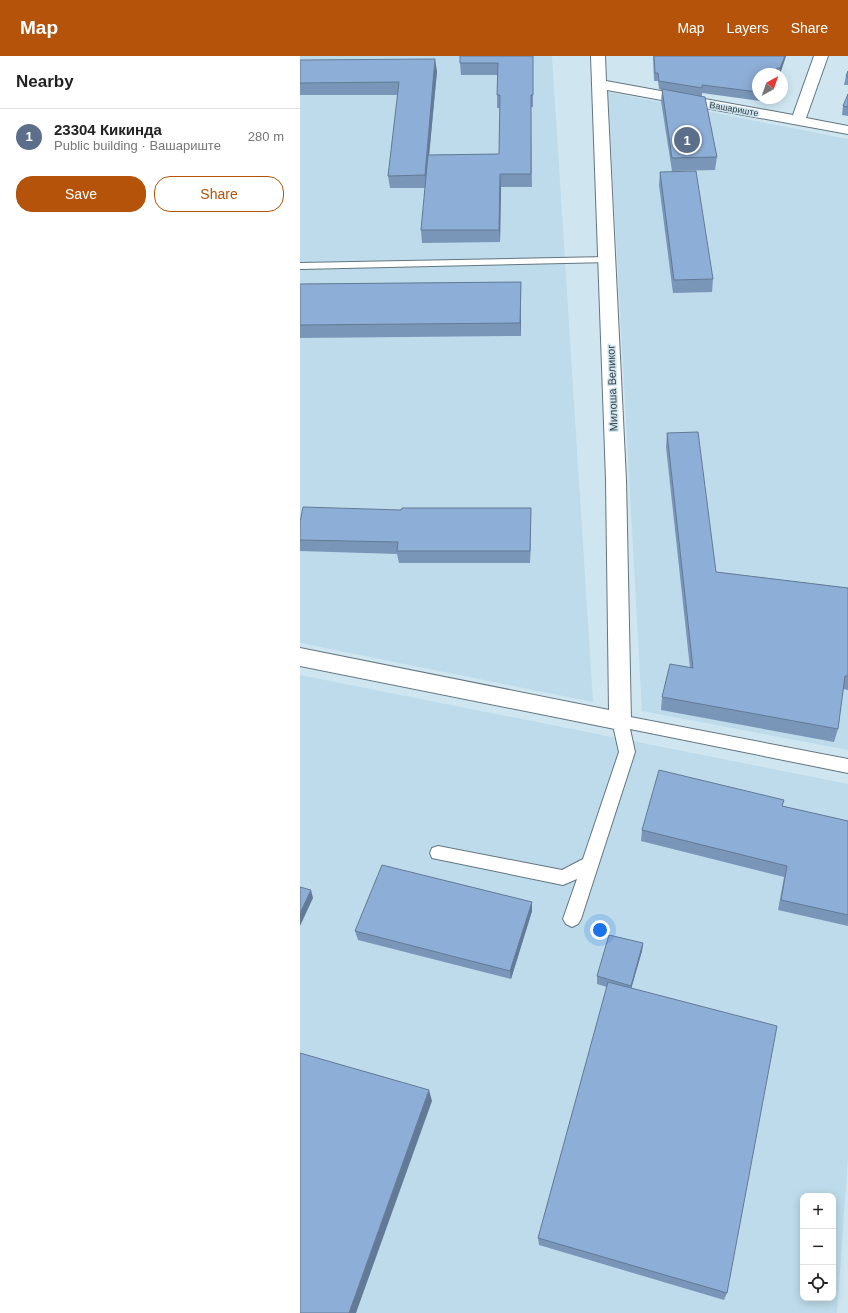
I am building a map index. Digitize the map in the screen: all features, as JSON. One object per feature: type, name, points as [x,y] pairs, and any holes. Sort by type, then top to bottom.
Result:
[{"type":"street","name":"Милоша Великог","points":[[598,56],[616,480],[620,720]]},
{"type":"street","points":[[798,121],[821,56]]},
{"type":"street","name":"Вашариште","points":[[599,84],[848,130]]},
{"type":"street","points":[[300,657],[620,720]]},
{"type":"lane","points":[[300,266],[606,260]]},
{"type":"lane","points":[[572,920],[627,752],[620,720],[848,766]]},
{"type":"lane","points":[[438,853],[563,878],[590,864]]},
{"type":"shaded area","points":[[300,56],[552,56],[593,702],[300,643]]},
{"type":"shaded area","points":[[608,92],[848,139],[848,750],[642,711]]},
{"type":"shaded area","points":[[300,675],[848,784],[848,1159],[837,1313],[300,1313]]},
{"type":"building","points":[[460,56],[533,56],[533,95],[531,95],[531,174],[500,174],[499,230],[421,230],[428,155],[499,154],[500,95],[497,95],[498,63],[460,63]]},
{"type":"building","points":[[654,56],[785,56],[780,68],[752,68],[752,91],[702,85],[702,88],[659,81],[658,73],[655,73]]},
{"type":"building","points":[[435,59],[425,175],[388,176],[399,82],[300,83],[300,60]]},
{"type":"building","points":[[662,89],[705,97],[717,157],[672,158]]},
{"type":"building","points":[[848,94],[848,107],[843,106]]},
{"type":"building","points":[[696,171],[713,279],[674,280],[660,172]]},
{"type":"building","points":[[521,282],[520,323],[300,325],[300,284]]},
{"type":"building","points":[[698,432],[716,572],[848,588],[848,676],[845,676],[838,729],[662,697],[670,664],[693,668],[667,433]]},
{"type":"building","points":[[303,507],[401,510],[402,508],[531,508],[530,551],[397,551],[398,542],[300,540],[300,522]]},
{"type":"building","points":[[659,770],[784,800],[782,806],[848,821],[848,915],[781,900],[787,866],[642,830]]},
{"type":"building","points":[[382,865],[532,902],[510,971],[355,931]]},
{"type":"building","points":[[300,887],[311,890],[300,913]]},
{"type":"building","points":[[609,935],[643,943],[631,986],[597,976]]},
{"type":"building","points":[[608,982],[777,1026],[727,1293],[538,1238]]},
{"type":"building","points":[[300,1053],[429,1090],[349,1313],[300,1313]]},
{"type":"place","name":"23304 Кикинда","points":[[687,140]]}]
